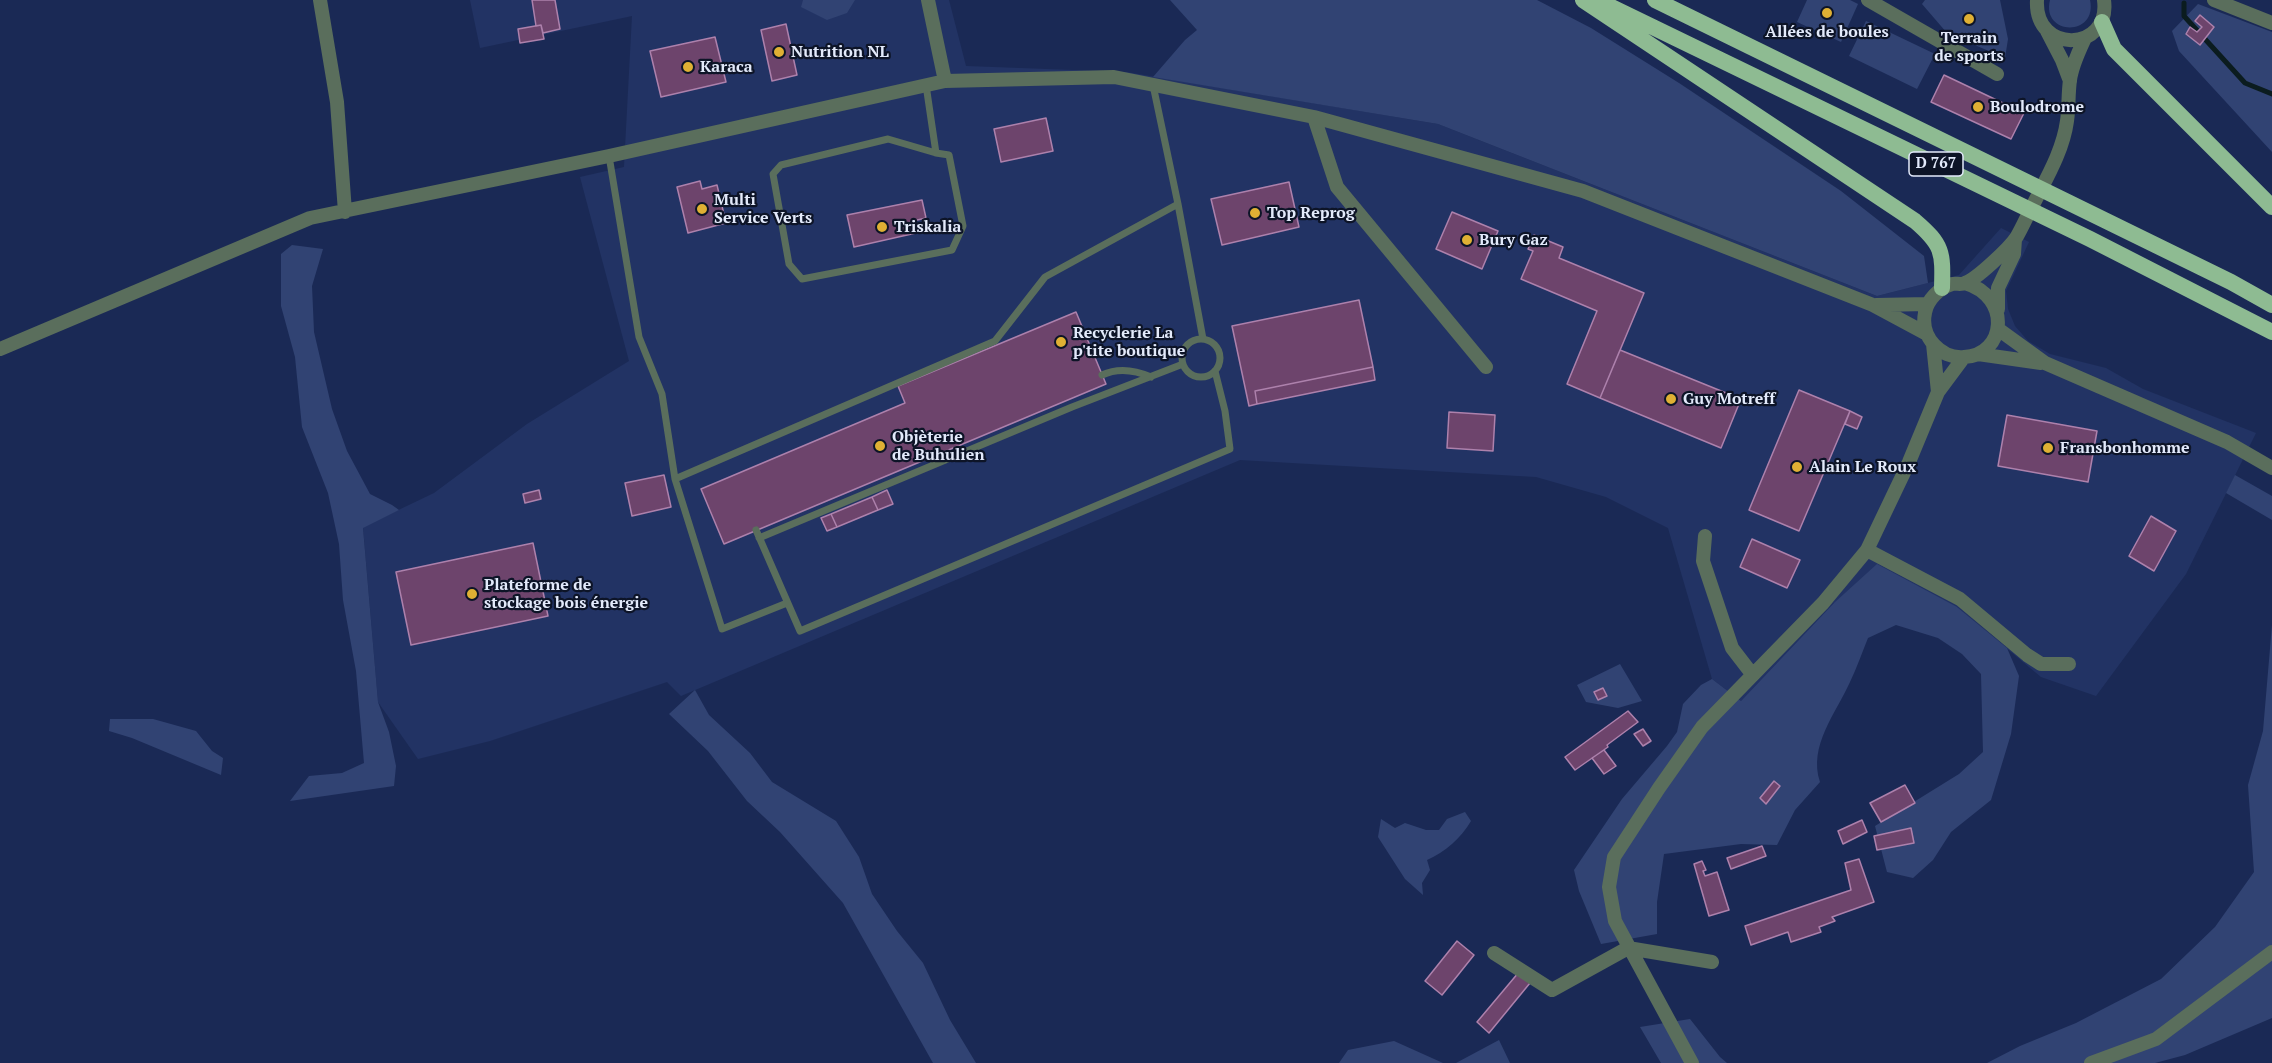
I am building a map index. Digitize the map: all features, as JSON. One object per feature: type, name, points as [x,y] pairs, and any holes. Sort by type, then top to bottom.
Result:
[{"type":"highway","points":[[1583,0],[1915,221],[1934,237],[1941,250],[1942,288]]},
{"type":"highway","name":"D 767","points":[[1597,0],[2079,234],[2272,332]]},
{"type":"highway","name":"D 767","points":[[1655,0],[2231,282],[2272,305]]},
{"type":"highway","points":[[2106,8],[2114,49],[2272,207]]},
{"type":"street","points":[[320,0],[337,102],[345,213]]},
{"type":"street","points":[[928,0],[945,81]]},
{"type":"street","points":[[1868,0],[1997,74]]},
{"type":"street","points":[[2037,0],[2040,23],[2047,31],[2070,81]]},
{"type":"street","points":[[2214,0],[2272,23]]},
{"type":"street","points":[[2047,31],[2065,40],[2076,41],[2085,38],[2092,34],[2106,8]]},
{"type":"street","points":[[1965,283],[1988,267],[2015,239],[2057,158],[2067,123],[2070,81],[2077,55],[2085,38]]},
{"type":"street","points":[[0,349],[310,218],[345,213],[945,81],[1114,77],[1314,117],[1583,191],[1873,305],[1930,339],[1942,352],[1953,356],[1971,355],[2045,363],[2228,441],[2272,468]]},
{"type":"street","points":[[1314,117],[1337,187],[1486,367]]},
{"type":"street","points":[[1692,1063],[1615,921],[1609,887],[1614,858],[1702,727],[1823,603],[1867,549],[1909,462],[1938,392],[1971,355],[1987,348],[1994,339],[1998,323],[1998,288],[2014,254],[2015,239]]},
{"type":"street","points":[[1938,392],[1930,339],[1924,324],[1928,304],[1942,288],[1953,284],[1965,283],[1988,294],[1995,305],[1998,323],[2045,363]]},
{"type":"street","points":[[1873,305],[1928,304]]},
{"type":"street","points":[[1705,536],[1703,561],[1732,648],[1752,674]]},
{"type":"street","points":[[1867,549],[1960,599],[2041,664],[2069,664]]},
{"type":"street","points":[[1494,954],[1552,990],[1628,948],[1712,962]]},
{"type":"street","points":[[2091,1063],[2156,1039],[2272,952]]},
{"type":"lane","points":[[926,85],[936,153]]},
{"type":"lane","points":[[1153,85],[1203,339]]},
{"type":"lane","points":[[888,140],[936,153],[949,155],[963,226],[952,250],[802,279],[789,264],[773,174],[781,165],[888,140]]},
{"type":"lane","points":[[609,156],[639,337],[662,394],[675,479],[722,629],[787,603]]},
{"type":"lane","points":[[675,479],[995,340],[1045,277],[1178,204]]},
{"type":"lane","points":[[1203,339],[1214,344],[1220,354],[1220,360],[1215,371],[1210,375],[1197,377],[1191,374],[1183,364],[1183,354],[1188,344],[1203,339]]},
{"type":"lane","points":[[1183,364],[758,534],[800,631],[1230,449],[1225,411],[1215,371]]},
{"type":"lane","points":[[1102,375],[1110,371],[1134,370],[1151,377]]},
{"type":"shaded area","points":[[470,0],[949,0],[966,66],[1126,72],[1438,124],[1877,296],[1959,275],[2001,228],[2029,242],[2006,291],[2008,309],[2015,326],[2028,341],[2050,354],[2106,368],[2143,389],[2256,433],[2186,574],[2096,696],[2041,677],[1957,607],[1834,603],[1741,701],[1712,679],[1668,528],[1606,497],[1536,477],[1240,460],[681,696],[667,682],[490,741],[418,759],[378,702],[363,527],[434,493],[527,424],[629,361],[580,177],[624,167],[632,16],[480,48]]},
{"type":"shaded area","points":[[803,0],[855,0],[847,13],[827,20],[801,7]]},
{"type":"shaded area","points":[[1170,0],[1537,0],[1591,28],[1679,83],[1841,191],[1924,256],[1928,283],[1877,296],[1438,124],[1153,77],[1185,40],[1197,30]]},
{"type":"shaded area","name":"Allées de boules","points":[[1807,0],[1850,0],[1858,4],[1841,42],[1797,22]]},
{"type":"shaded area","name":"Terrain de sports","points":[[1925,0],[2000,0],[2008,39],[2005,58],[1947,33],[1922,4]]},
{"type":"shaded area","points":[[2050,0],[2090,0],[2090,12],[2086,21],[2078,26],[2061,26],[2049,12]]},
{"type":"shaded area","points":[[2198,4],[2272,32],[2272,152],[2179,51],[2172,31]]},
{"type":"shaded area","points":[[1866,21],[1935,54],[1917,89],[1849,56]]},
{"type":"shaded area","points":[[292,245],[323,249],[312,286],[314,332],[332,409],[347,451],[370,494],[399,510],[363,528],[378,702],[389,732],[396,766],[394,786],[290,801],[309,776],[342,773],[364,763],[356,671],[343,600],[339,544],[328,493],[302,427],[295,357],[281,306],[281,254]]},
{"type":"shaded area","points":[[2235,475],[2272,496],[2272,520],[2226,493]]},
{"type":"shaded area","points":[[1877,564],[1957,607],[2007,648],[2019,676],[2011,734],[1991,800],[1951,832],[1933,860],[1913,878],[1887,872],[1875,826],[1959,774],[1983,752],[1981,674],[1962,654],[1938,638],[1896,625],[1868,638],[1853,676],[1825,730],[1818,756],[1817,769],[1820,782],[1795,810],[1777,845],[1741,844],[1664,854],[1657,902],[1657,934],[1601,944],[1579,891],[1574,870],[1622,799],[1677,732],[1683,704],[1701,685],[1712,679],[1741,701],[1834,603]]},
{"type":"shaded area","points":[[2272,625],[2272,1018],[2185,1055],[2155,1063],[1987,1063],[2020,1046],[2076,1023],[2161,979],[2215,927],[2254,872],[2248,785],[2263,731]]},
{"type":"shaded area","points":[[1620,664],[1642,701],[1618,708],[1586,702],[1577,685]]},
{"type":"shaded area","points":[[695,690],[709,715],[750,753],[772,782],[836,821],[859,857],[872,894],[897,931],[923,963],[950,1020],[976,1063],[933,1063],[843,903],[780,832],[747,801],[708,751],[669,714]]},
{"type":"shaded area","points":[[110,719],[153,719],[196,731],[212,751],[223,758],[221,775],[132,738],[109,731]]},
{"type":"shaded area","points":[[1465,812],[1471,821],[1462,833],[1446,849],[1427,860],[1430,870],[1422,883],[1423,895],[1405,879],[1378,837],[1381,819],[1395,828],[1405,823],[1426,830],[1439,830],[1447,819]]},
{"type":"shaded area","points":[[1690,1019],[1727,1063],[1661,1063],[1640,1027]]},
{"type":"shaded area","points":[[1499,1040],[1510,1063],[1456,1063]]},
{"type":"shaded area","points":[[1394,1041],[1443,1063],[1339,1063],[1348,1050]]},
{"type":"building","points":[[532,0],[555,0],[560,29],[543,33],[541,25],[536,26]]},
{"type":"building","points":[[2200,15],[2214,27],[2200,45],[2186,34],[2190,27],[2197,32],[2202,27],[2195,21]]},
{"type":"building","name":"Nutrition NL","points":[[786,24],[797,75],[772,81],[761,30]]},
{"type":"building","points":[[541,25],[544,39],[520,43],[518,29]]},
{"type":"building","name":"Karaca","points":[[715,37],[726,82],[661,97],[650,51]]},
{"type":"building","name":"Boulodrome","points":[[1944,75],[2024,113],[2011,139],[1931,102]]},
{"type":"building","points":[[1046,118],[1053,151],[1001,162],[994,129]]},
{"type":"building","name":"Multi Service Verts","points":[[700,181],[702,189],[717,185],[726,223],[688,233],[677,187]]},
{"type":"building","name":"Top Reprog","points":[[1289,182],[1299,227],[1222,245],[1211,199]]},
{"type":"building","name":"Triskalia","points":[[922,200],[926,218],[913,221],[916,233],[854,247],[847,215]]},
{"type":"building","name":"Bury Gaz","points":[[1452,212],[1498,231],[1482,269],[1436,249]]},
{"type":"building","points":[[1534,235],[1563,247],[1559,258],[1644,293],[1600,398],[1567,384],[1597,311],[1521,279],[1533,251],[1528,249]]},
{"type":"building","points":[[1359,300],[1373,367],[1255,391],[1257,404],[1249,406],[1232,326]]},
{"type":"building","name":"Objèterie de Buhulien","points":[[1076,312],[1106,384],[724,544],[701,489],[905,403],[898,386]]},
{"type":"building","name":"Guy Motreff","points":[[1620,350],[1741,399],[1721,448],[1600,398]]},
{"type":"building","points":[[1373,367],[1375,380],[1257,404],[1255,391]]},
{"type":"building","name":"Alain Le Roux","points":[[1799,390],[1850,411],[1799,531],[1749,510]]},
{"type":"building","points":[[1850,411],[1862,417],[1857,429],[1845,424]]},
{"type":"building","points":[[1449,412],[1495,415],[1493,451],[1447,448]]},
{"type":"building","name":"Fransbonhomme","points":[[2007,415],[2097,431],[2088,482],[1998,466]]},
{"type":"building","points":[[664,475],[671,507],[632,516],[625,483]]},
{"type":"building","points":[[539,490],[541,499],[525,503],[523,494]]},
{"type":"building","points":[[887,490],[893,504],[878,510],[872,497]]},
{"type":"building","points":[[872,497],[878,510],[837,527],[831,514]]},
{"type":"building","points":[[831,514],[837,527],[827,531],[821,518]]},
{"type":"building","points":[[2151,516],[2176,531],[2154,571],[2129,556]]},
{"type":"building","points":[[1752,539],[1800,560],[1787,588],[1740,567]]},
{"type":"building","name":"Plateforme de stockage bois énergie","points":[[533,543],[548,616],[411,645],[396,572]]},
{"type":"building","points":[[1603,688],[1607,696],[1598,700],[1594,692]]},
{"type":"building","points":[[1628,711],[1638,722],[1575,770],[1565,757]]},
{"type":"building","points":[[1643,729],[1651,741],[1643,746],[1634,734]]},
{"type":"building","points":[[1604,750],[1616,766],[1604,774],[1592,758]]},
{"type":"building","points":[[1774,781],[1780,786],[1766,804],[1760,798]]},
{"type":"building","points":[[1905,785],[1915,803],[1881,822],[1870,803]]},
{"type":"building","points":[[1862,820],[1867,832],[1843,844],[1838,831]]},
{"type":"building","points":[[1911,828],[1914,843],[1877,850],[1874,836]]},
{"type":"building","points":[[1762,846],[1766,856],[1731,869],[1727,858]]},
{"type":"building","points":[[1859,859],[1874,902],[1832,917],[1835,921],[1819,927],[1821,932],[1791,942],[1788,932],[1751,945],[1745,926],[1851,890],[1845,863]]},
{"type":"building","points":[[1702,861],[1706,870],[1703,871],[1705,876],[1717,872],[1729,910],[1709,916],[1694,864]]},
{"type":"building","points":[[1457,941],[1474,955],[1442,995],[1425,981]]},
{"type":"building","points":[[1519,972],[1530,983],[1489,1033],[1477,1022]]},
{"type":"waterway","points":[[2184,3],[2184,16],[2245,83],[2272,94]]},
{"type":"place","name":"Allées de boules","points":[[1827,13]]},
{"type":"place","name":"Terrain de sports","points":[[1969,19]]},
{"type":"place","name":"Nutrition NL","points":[[779,52]]},
{"type":"place","name":"Karaca","points":[[688,67]]},
{"type":"place","name":"Boulodrome","points":[[1978,107]]},
{"type":"place","name":"Multi Service Verts","points":[[702,209]]},
{"type":"place","name":"Top Reprog","points":[[1255,213]]},
{"type":"place","name":"Triskalia","points":[[882,227]]},
{"type":"place","name":"Bury Gaz","points":[[1467,240]]},
{"type":"place","name":"Recyclerie La p'tite boutique","points":[[1061,342]]},
{"type":"place","name":"Guy Motreff","points":[[1671,399]]},
{"type":"place","name":"Objèterie de Buhulien","points":[[880,446]]},
{"type":"place","name":"Fransbonhomme","points":[[2048,448]]},
{"type":"place","name":"Alain Le Roux","points":[[1797,467]]},
{"type":"place","name":"Plateforme de stockage bois énergie","points":[[472,594]]}]
